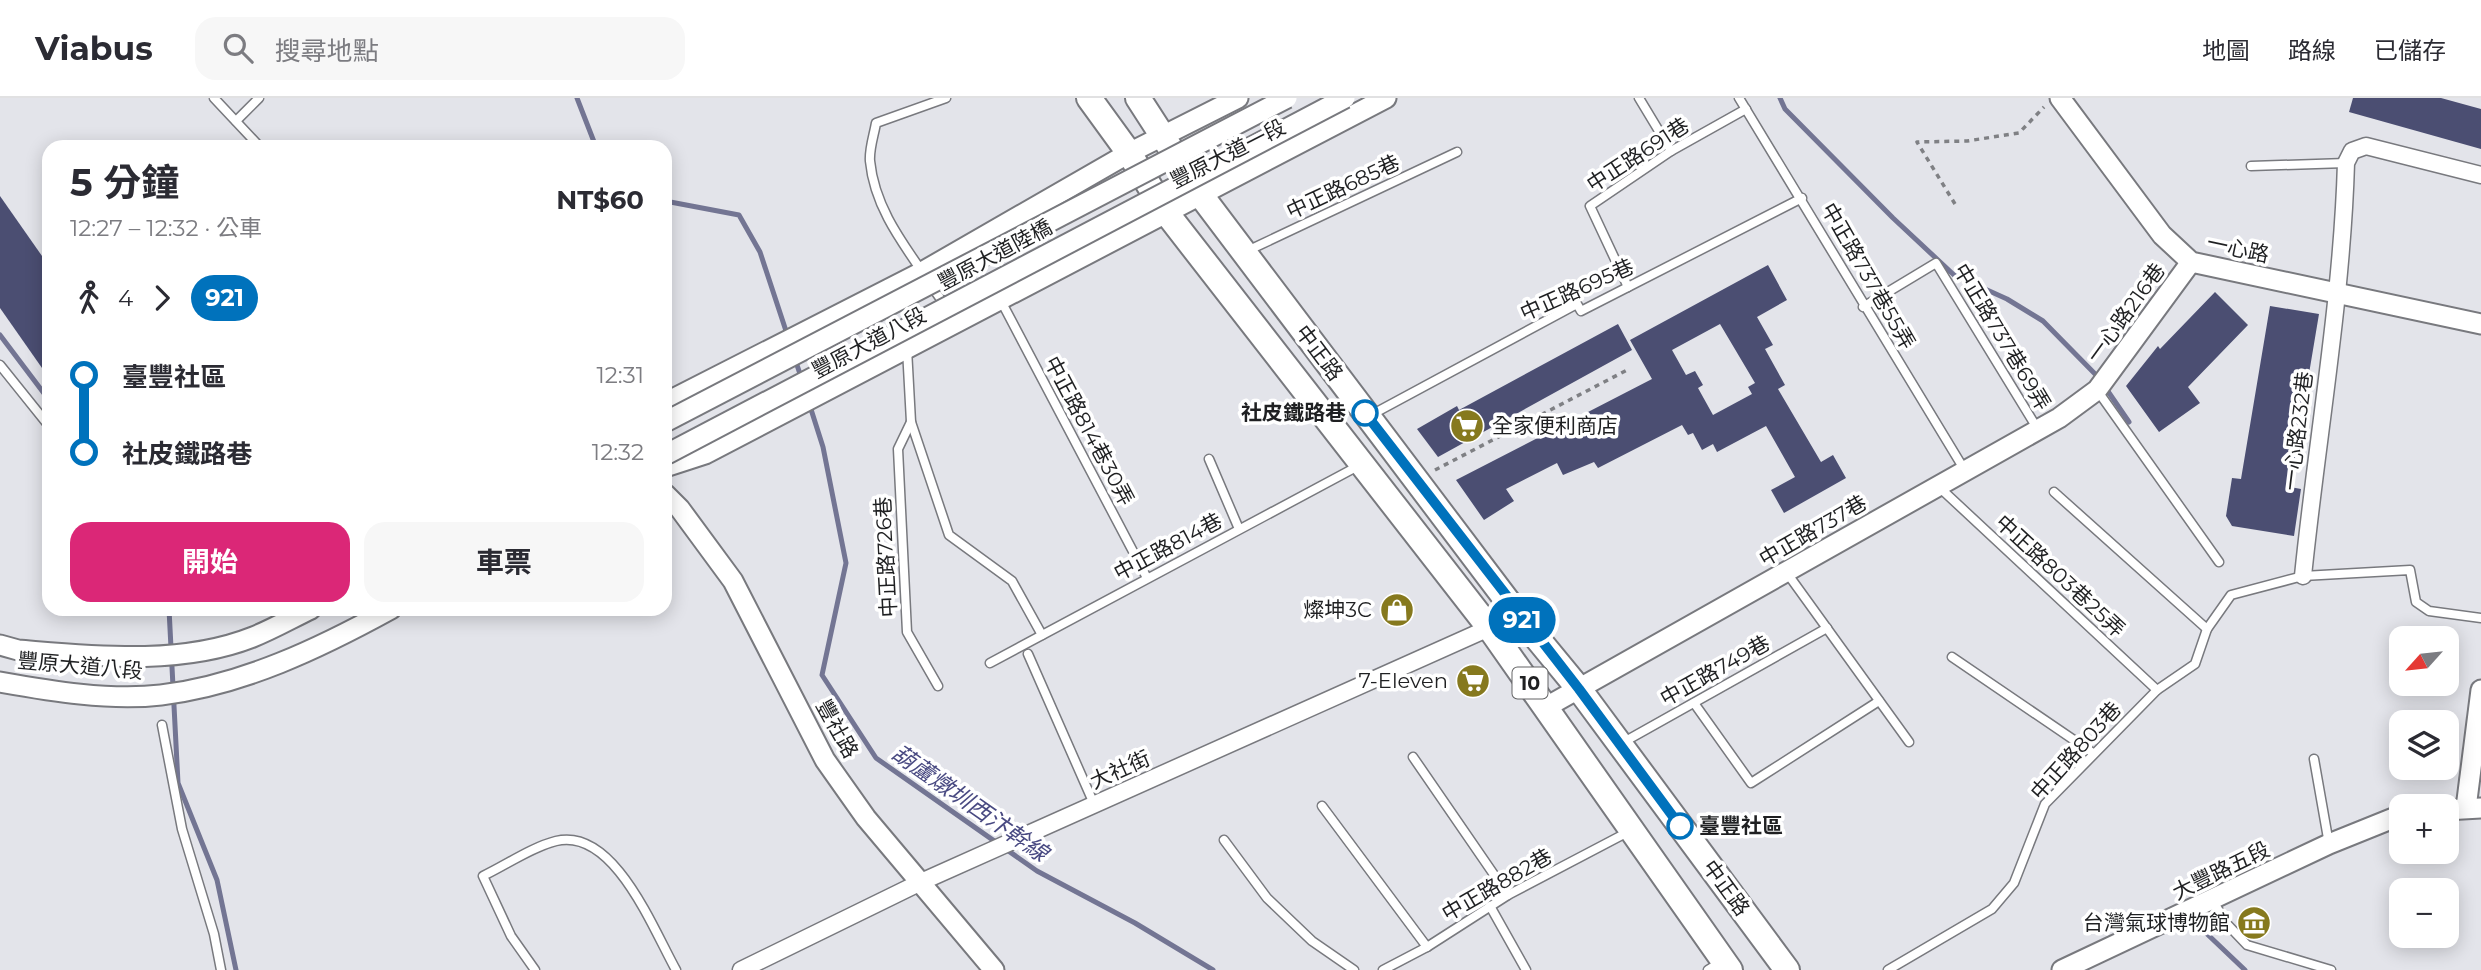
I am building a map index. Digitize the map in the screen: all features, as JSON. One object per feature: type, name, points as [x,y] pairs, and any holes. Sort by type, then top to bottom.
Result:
[{"type":"main road","name":"中正路","points":[[1089,98],[1129,153],[1165,211],[1363,463],[1548,706],[1721,967]]},
{"type":"main road","name":"中正路","points":[[1138,98],[1165,135],[1200,194],[1518,615],[1579,689],[1787,970]]},
{"type":"street","points":[[1129,153],[1238,98]]},
{"type":"street","name":"豐原大道陸橋","points":[[672,418],[1287,98]]},
{"type":"street","name":"豐原大道陸橋","points":[[672,456],[1345,98]]},
{"type":"street","name":"豐原大道一段","points":[[1165,211],[1386,98]]},
{"type":"street","name":"一心路","points":[[2060,98],[2162,235],[2191,262],[2481,324]]},
{"type":"street","points":[[2346,163],[2352,151],[2366,146],[2481,175]]},
{"type":"street","name":"豐原大道八段","points":[[672,399],[922,272],[1129,153]]},
{"type":"street","name":"一心路232巷","points":[[2303,576],[2316,452],[2338,293],[2346,163]]},
{"type":"street","name":"豐原大道八段","points":[[672,458],[705,454],[1165,211]]},
{"type":"street","name":"一心路216巷","points":[[2097,390],[2191,262]]},
{"type":"street","name":"中正路737巷","points":[[1548,706],[2039,431],[2097,390]]},
{"type":"street","name":"豐社路","points":[[672,501],[733,581],[825,760],[866,818],[994,970]]},
{"type":"street","name":"大社街","points":[[741,970],[763,966],[921,882],[992,853],[1094,804],[1491,630],[1518,615]]},
{"type":"street","name":"豐原大道八段","points":[[0,645],[18,650],[130,659],[214,648],[251,638],[297,616]]},
{"type":"street","name":"豐原大道八段","points":[[0,682],[99,695],[159,695],[209,685],[323,646],[378,616]]},
{"type":"street","points":[[2465,809],[2481,690]]},
{"type":"street","name":"大豐路五段","points":[[2062,970],[2088,965],[2212,900],[2329,844],[2389,820]]},
{"type":"lane","points":[[214,98],[254,140]]},
{"type":"lane","points":[[236,121],[259,98]]},
{"type":"lane","points":[[946,98],[876,123],[870,160],[880,202],[892,228],[957,323]]},
{"type":"lane","points":[[1639,98],[1671,152]]},
{"type":"lane","name":"中正路737巷55弄","points":[[1739,98],[1802,198],[1863,307],[1966,472]]},
{"type":"lane","name":"中正路691巷","points":[[1628,287],[1590,206],[1671,152],[1745,109]]},
{"type":"lane","name":"中正路685巷","points":[[1244,252],[1457,152]]},
{"type":"lane","points":[[2251,166],[2346,163]]},
{"type":"lane","name":"中正路695巷","points":[[1367,417],[1577,304],[1581,311],[1802,198]]},
{"type":"lane","name":"中正路737巷69弄","points":[[1863,307],[1936,263],[2039,431]]},
{"type":"lane","name":"中正路814巷30弄","points":[[1000,299],[1147,579]]},
{"type":"lane","points":[[907,349],[911,422],[949,535],[1012,581],[1042,635]]},
{"type":"lane","points":[[0,365],[42,417]]},
{"type":"lane","points":[[2097,390],[2219,562]]},
{"type":"lane","name":"中正路726巷","points":[[911,422],[898,449],[907,632],[938,686]]},
{"type":"lane","points":[[1209,459],[1239,529]]},
{"type":"lane","name":"中正路814巷","points":[[990,663],[1363,463]]},
{"type":"lane","name":"中正路803巷25弄","points":[[1939,487],[2157,690]]},
{"type":"lane","points":[[2054,492],[2207,629]]},
{"type":"lane","name":"中正路803巷","points":[[1888,970],[1992,909],[2014,883],[2045,804],[2157,690],[2195,664],[2207,629],[2231,595],[2303,576],[2410,570],[2416,602],[2429,611],[2481,618]]},
{"type":"lane","points":[[1787,573],[1909,742]]},
{"type":"lane","name":"中正路749巷","points":[[1620,744],[1827,628]]},
{"type":"lane","points":[[1028,654],[1094,804]]},
{"type":"lane","points":[[1952,657],[2093,753]]},
{"type":"lane","points":[[1694,703],[1751,783],[1879,701]]},
{"type":"lane","points":[[162,725],[182,829],[214,934],[221,970]]},
{"type":"lane","points":[[1413,757],[1508,895]]},
{"type":"lane","points":[[2314,759],[2329,844]]},
{"type":"lane","points":[[1322,806],[1427,947]]},
{"type":"lane","name":"中正路882巷","points":[[1383,970],[1427,947],[1508,895],[1631,831]]},
{"type":"lane","points":[[535,970],[511,936],[483,876],[554,841],[574,839],[598,850],[616,864],[676,970]]},
{"type":"lane","points":[[1224,840],[1267,898],[1312,941],[1354,970]]},
{"type":"lane","points":[[2212,900],[2227,924],[2247,945],[2331,970]]},
{"type":"lane","points":[[1490,906],[1526,970]]},
{"type":"path","points":[[1955,204],[1917,142],[1967,141],[2019,133],[2053,98]]},
{"type":"path","points":[[1416,480],[1629,369]]},
{"type":"building","points":[[2353,98],[2441,98],[2481,109],[2481,149],[2349,112]]},
{"type":"building","points":[[0,196],[42,256],[42,368],[0,308]]},
{"type":"building","points":[[1768,265],[1787,300],[1757,317],[1773,345],[1765,349],[1785,385],[1778,389],[1821,462],[1833,455],[1846,478],[1784,513],[1771,490],[1795,477],[1766,426],[1717,452],[1713,444],[1702,450],[1693,433],[1688,435],[1682,425],[1598,468],[1594,462],[1563,475],[1557,463],[1506,489],[1514,501],[1484,520],[1456,480],[1652,379],[1630,340]],"holes":[[[1720,324],[1755,383],[1748,387],[1752,394],[1713,415],[1698,388],[1703,385],[1695,371],[1686,375],[1672,350]]]},
{"type":"building","points":[[2215,292],[2248,325],[2188,387],[2200,403],[2159,432],[2126,386],[2158,346],[2160,349]]},
{"type":"building","points":[[2270,306],[2319,314],[2290,487],[2301,489],[2294,536],[2232,526],[2226,516],[2232,478],[2241,479]]},
{"type":"building","points":[[1618,324],[1632,350],[1438,457],[1417,429],[1457,406],[1459,410]]},
{"type":"waterway","name":"葫蘆燉圳西汴幹線","points":[[577,98],[593,140]]},
{"type":"waterway","points":[[1780,98],[1785,109],[1954,275],[2007,299],[2043,321],[2100,379]]},
{"type":"waterway","name":"葫蘆燉圳西汴幹線","points":[[672,202],[739,215],[760,252],[788,337]]},
{"type":"waterway","points":[[0,335],[42,391]]},
{"type":"waterway","name":"葫蘆燉圳西汴幹線","points":[[795,359],[802,380]]},
{"type":"waterway","points":[[2105,387],[2129,422]]},
{"type":"waterway","name":"葫蘆燉圳西汴幹線","points":[[809,403],[823,447],[846,563],[822,675],[876,758],[1037,871],[1135,923],[1213,970]]},
{"type":"waterway","points":[[169,616],[178,783],[217,880],[236,970]]},
{"type":"waterway","points":[[2205,932],[2245,970]]},
{"type":"bus line","name":"921","points":[[1365,413],[1518,615],[1579,689],[1680,826]]},
{"type":"place","name":"社皮鐵路巷","points":[[1365,413]]},
{"type":"place","name":"全家便利商店","points":[[1467,426]]},
{"type":"place","name":"燦坤3C","points":[[1397,610]]},
{"type":"place","name":"7-Eleven","points":[[1473,681]]},
{"type":"place","name":"臺豐社區","points":[[1680,826]]},
{"type":"place","name":"台灣氣球博物館","points":[[2254,923]]}]
